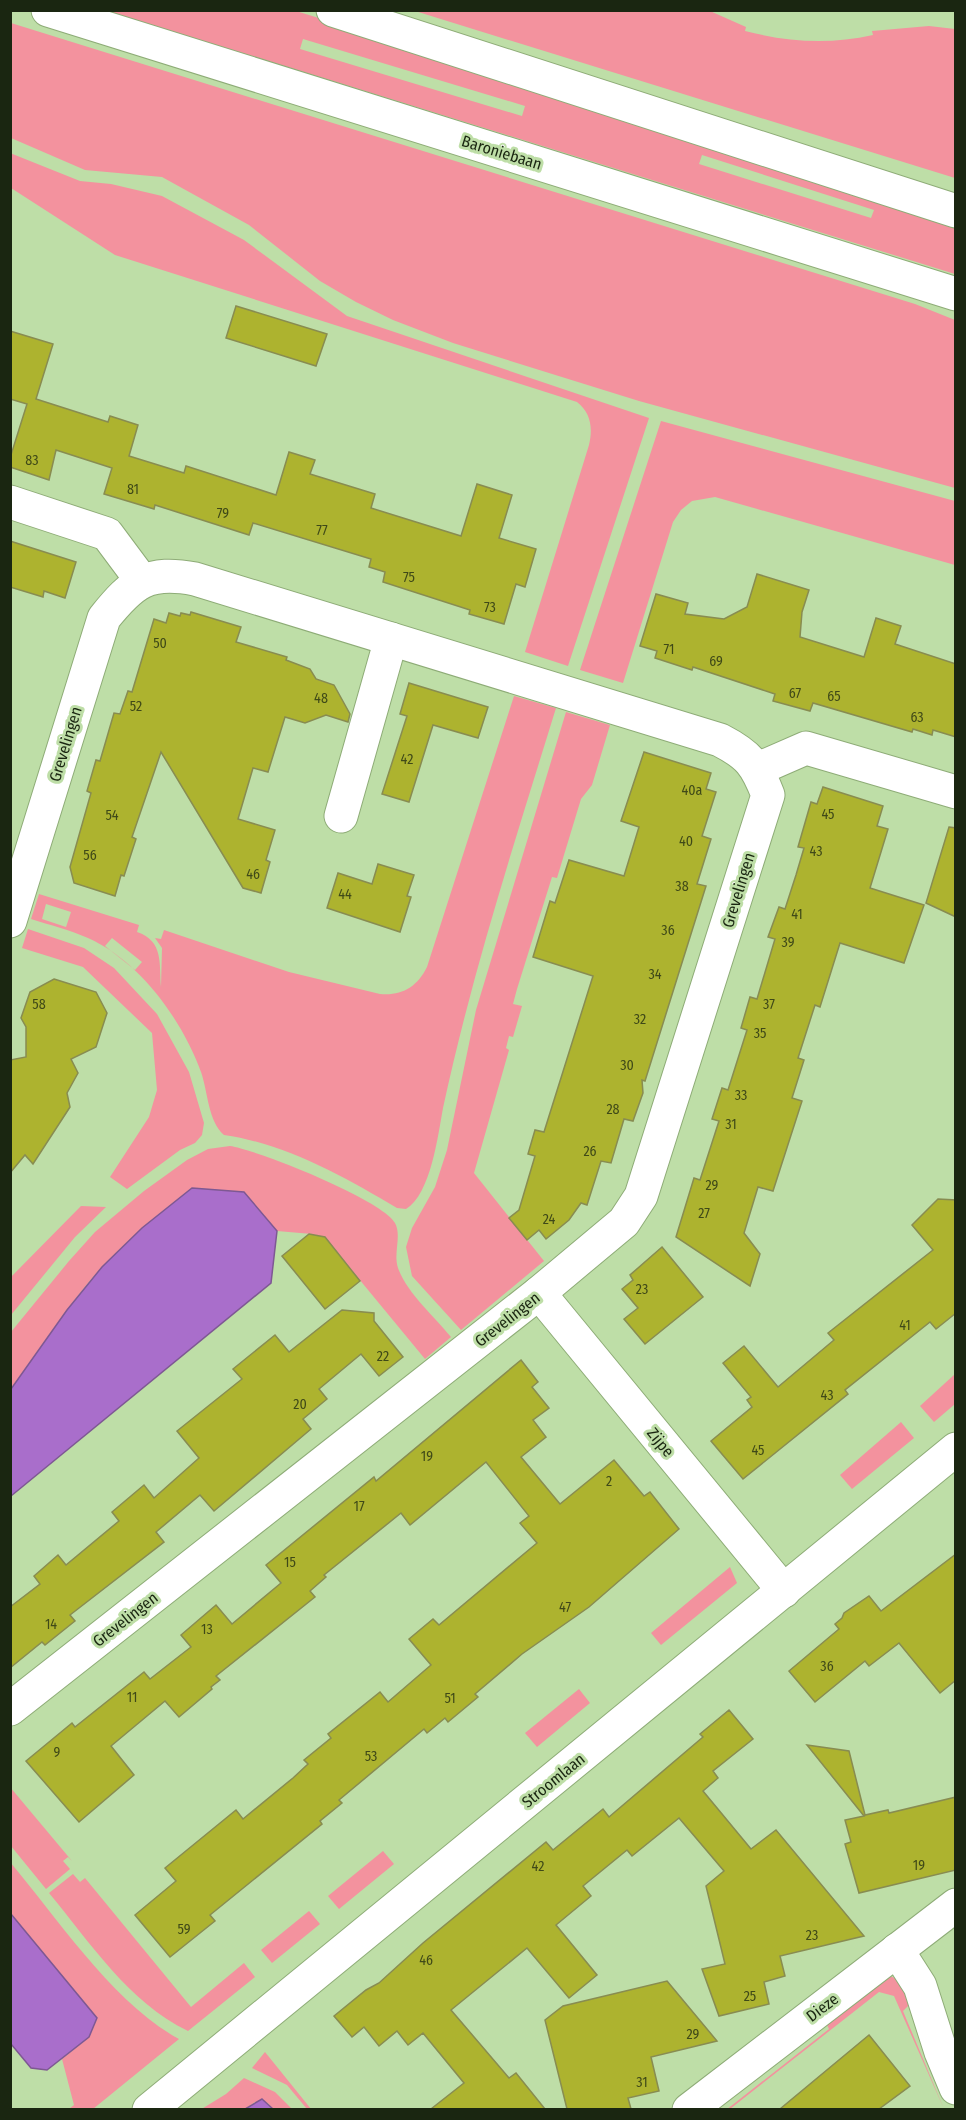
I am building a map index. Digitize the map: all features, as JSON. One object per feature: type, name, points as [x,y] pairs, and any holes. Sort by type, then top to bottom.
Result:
[{"type":"street","name":"Baroniebaan","points":[[48,10],[956,294]]},
{"type":"street","points":[[333,10],[956,211]]},
{"type":"street","points":[[10,502],[107,534],[142,581]]},
{"type":"street","name":"Grevelingen","points":[[10,921],[104,618],[120,598],[142,581],[169,574],[195,579],[720,740],[742,752],[758,769],[768,795],[641,1196],[624,1222],[539,1293],[10,1709]]},
{"type":"street","points":[[340,816],[391,639]]},
{"type":"street","points":[[758,769],[806,748],[956,792]]},
{"type":"street","name":"Zijpe","points":[[539,1293],[784,1591]]},
{"type":"street","name":"Stroomlaan","points":[[149,2109],[956,1449]]},
{"type":"street","name":"Dieze","points":[[689,2109],[956,1905]]},
{"type":"street","points":[[897,1950],[920,1986],[941,2052],[956,2088]]},
{"type":"shaded area","points":[[107,11],[296,11],[955,215],[955,274]],"holes":[[[303,39],[525,106],[522,116],[300,49]],[[702,155],[874,210],[871,218],[699,164]]]},
{"type":"shaded area","points":[[415,11],[710,11],[746,27],[745,31],[777,38],[809,41],[857,38],[873,35],[872,31],[929,26],[955,29],[955,178]]},
{"type":"shaded area","points":[[11,23],[915,304],[955,320],[955,488],[639,401],[453,343],[393,320],[356,302],[320,281],[249,225],[162,177],[85,170],[11,138]]},
{"type":"shaded area","points":[[10,153],[80,181],[111,184],[162,196],[244,240],[347,316],[649,418],[568,666],[525,652],[589,445],[590,421],[582,406],[577,402],[115,255],[11,188]]},
{"type":"shaded area","points":[[661,421],[955,501],[955,565],[715,497],[692,501],[681,510],[673,522],[623,683],[580,670]]},
{"type":"shaded area","points":[[514,696],[556,708],[467,1007],[432,1163],[422,1191],[406,1209],[397,1208],[336,1174],[292,1154],[247,1139],[224,1135],[215,1122],[201,1072],[183,1032],[157,994],[130,966],[135,970],[142,962],[112,938],[105,946],[116,955],[88,938],[31,919],[39,894],[139,925],[137,932],[146,936],[156,947],[160,962],[161,987],[162,948],[155,938],[161,939],[164,930],[289,972],[380,994],[402,992],[408,989],[419,980],[427,967]],"holes":[[[46,904],[71,912],[66,927],[42,919]]]},
{"type":"shaded area","points":[[566,712],[610,725],[592,785],[581,799],[557,878],[552,877],[517,989],[513,1004],[522,1006],[513,1037],[509,1036],[506,1048],[509,1050],[474,1173],[544,1261],[461,1330],[412,1276],[406,1247],[412,1228],[435,1187],[447,1150],[476,1010]]},
{"type":"shaded area","points":[[28,929],[84,948],[114,968],[157,1014],[189,1072],[204,1123],[202,1135],[195,1143],[180,1150],[127,1189],[110,1177],[149,1117],[157,1090],[152,1033],[83,967],[22,948]]},
{"type":"shaded area","points":[[230,1146],[266,1156],[318,1177],[386,1213],[397,1228],[396,1256],[402,1277],[414,1295],[451,1337],[425,1359],[326,1239],[312,1238],[312,1234],[277,1231],[244,1192],[192,1188],[135,1235],[96,1274],[11,1389],[11,1332],[95,1232],[144,1191],[187,1160],[208,1149]]},
{"type":"shaded area","points":[[192,1188],[244,1192],[277,1231],[271,1283],[11,1496],[11,1389],[67,1310],[102,1267],[142,1228]]},
{"type":"shaded area","points":[[81,1206],[106,1207],[75,1237],[11,1315],[11,1277]]},
{"type":"shaded area","points":[[955,1374],[955,1404],[934,1422],[920,1406]]},
{"type":"shaded area","points":[[901,1422],[914,1438],[852,1489],[840,1475]]},
{"type":"shaded area","points":[[730,1567],[737,1583],[661,1645],[651,1633]]},
{"type":"shaded area","points":[[579,1689],[590,1703],[537,1747],[525,1733]]},
{"type":"shaded area","points":[[10,1787],[72,1861],[68,1857],[63,1861],[70,1869],[46,1889],[11,1846]]},
{"type":"shaded area","points":[[383,1851],[394,1864],[339,1909],[328,1896]]},
{"type":"shaded area","points":[[10,1862],[67,1934],[110,1983],[155,2024],[179,2039],[93,2109],[69,2109],[74,2105],[62,2059],[89,2037],[97,2018],[11,1914]]},
{"type":"shaded area","points":[[73,1874],[80,1882],[85,1878],[191,2007],[244,1963],[255,1977],[188,2031],[166,2019],[128,1988],[111,1970],[49,1893]]},
{"type":"shaded area","points":[[309,1911],[320,1924],[272,1963],[261,1950]]},
{"type":"shaded area","points":[[11,1914],[97,2018],[89,2037],[47,2070],[31,2068],[11,2044]]},
{"type":"shaded area","points":[[886,1974],[903,1982],[910,2004],[903,2011],[944,2109],[894,1996],[879,1992],[726,2110],[829,2029],[827,2025]]},
{"type":"shaded area","points":[[265,2052],[311,2109],[307,2109],[287,2085],[252,2068]]},
{"type":"shaded area","points":[[244,2078],[275,2092],[292,2109],[273,2109],[268,2103],[255,2102],[245,2109],[200,2110],[226,2094]]},
{"type":"shaded area","points":[[262,2099],[273,2109],[245,2109]]},
{"type":"building","points":[[236,306],[327,334],[316,366],[226,338]]},
{"type":"building","points":[[10,331],[53,344],[36,399],[108,422],[110,416],[138,425],[129,456],[184,473],[186,466],[276,495],[289,452],[315,460],[310,474],[375,494],[371,508],[461,536],[477,484],[512,495],[499,538],[536,549],[525,587],[516,584],[504,624],[469,614],[470,610],[383,582],[385,572],[369,567],[371,559],[253,523],[249,535],[155,505],[154,509],[104,494],[112,468],[56,450],[49,480],[10,467],[10,458],[27,404],[10,399]]},
{"type":"building","points":[[10,541],[76,562],[65,598],[44,591],[43,597],[10,587]]},
{"type":"building","points":[[757,574],[809,590],[802,612],[800,637],[864,657],[876,618],[901,626],[895,644],[956,664],[956,737],[933,730],[932,735],[913,729],[912,732],[813,703],[810,711],[773,701],[775,694],[693,667],[692,670],[655,658],[657,651],[640,646],[656,594],[688,603],[685,614],[724,619],[747,607]]},
{"type":"building","points":[[191,612],[241,627],[236,642],[287,657],[286,660],[310,669],[316,679],[334,685],[350,714],[348,722],[326,715],[305,723],[285,717],[268,772],[253,768],[238,819],[275,830],[266,860],[270,862],[261,893],[243,888],[161,752],[132,837],[136,839],[115,896],[74,883],[70,867],[91,793],[87,791],[96,760],[100,761],[114,713],[120,714],[128,691],[132,692],[154,619],[166,623],[169,613],[180,616],[181,613],[190,615]]},
{"type":"building","points":[[409,683],[488,707],[478,738],[433,725],[409,802],[382,794],[407,716],[400,714]]},
{"type":"building","points":[[644,752],[711,773],[706,789],[716,792],[702,836],[711,839],[697,884],[706,886],[645,1081],[642,1080],[643,1093],[633,1121],[624,1119],[611,1163],[601,1161],[587,1205],[581,1203],[569,1220],[546,1239],[539,1230],[527,1240],[509,1218],[519,1210],[535,1156],[528,1154],[535,1130],[544,1132],[593,976],[533,957],[550,901],[555,903],[569,860],[624,876],[639,827],[621,821]]},
{"type":"building","points":[[823,787],[883,806],[877,826],[888,829],[870,888],[924,905],[904,963],[840,943],[820,1007],[815,1005],[798,1058],[804,1060],[792,1098],[802,1101],[773,1191],[758,1187],[744,1233],[760,1254],[750,1286],[676,1237],[694,1178],[700,1180],[719,1121],[712,1119],[722,1088],[728,1090],[747,1030],[741,1028],[750,997],[757,999],[775,939],[768,937],[779,907],[785,909],[796,875],[804,848],[798,847],[811,802],[817,804]]},
{"type":"building","points":[[949,827],[956,828],[956,917],[926,903]]},
{"type":"building","points":[[378,864],[414,875],[407,896],[411,897],[400,932],[327,908],[338,873],[372,884]]},
{"type":"building","points":[[54,979],[96,992],[107,1013],[96,1047],[71,1059],[78,1073],[67,1093],[70,1107],[33,1164],[25,1155],[10,1173],[10,1060],[26,1057],[26,1027],[21,1018],[30,992]]},
{"type":"building","points":[[938,1199],[956,1200],[956,1313],[936,1329],[930,1322],[845,1390],[848,1394],[743,1479],[711,1441],[752,1407],[747,1400],[751,1397],[723,1363],[744,1346],[778,1387],[834,1340],[828,1333],[933,1250],[912,1225]]},
{"type":"building","points":[[309,1234],[325,1237],[360,1281],[325,1309],[282,1256]]},
{"type":"building","points":[[662,1247],[703,1297],[645,1344],[624,1319],[638,1308],[622,1289],[633,1280],[630,1275]]},
{"type":"building","points":[[342,1310],[374,1313],[374,1321],[403,1357],[379,1376],[361,1354],[319,1389],[327,1399],[303,1419],[311,1429],[214,1511],[200,1495],[156,1532],[164,1542],[70,1615],[75,1621],[45,1645],[42,1642],[10,1668],[10,1607],[40,1584],[34,1576],[58,1555],[66,1565],[119,1521],[112,1512],[144,1485],[154,1498],[199,1458],[177,1431],[242,1379],[233,1369],[275,1335],[289,1352]]},
{"type":"building","points":[[521,1360],[538,1382],[532,1387],[549,1408],[533,1420],[546,1437],[521,1457],[560,1504],[614,1460],[644,1496],[650,1492],[679,1529],[589,1607],[522,1654],[475,1694],[478,1697],[448,1722],[445,1718],[427,1733],[424,1729],[339,1800],[342,1803],[320,1821],[322,1824],[210,1915],[215,1921],[170,1957],[135,1915],[176,1881],[165,1868],[236,1810],[243,1819],[308,1764],[304,1760],[331,1738],[328,1734],[380,1692],[388,1702],[431,1665],[409,1639],[433,1619],[439,1625],[537,1543],[520,1523],[529,1516],[486,1462],[410,1525],[401,1513],[324,1575],[326,1577],[310,1591],[315,1597],[216,1676],[220,1680],[211,1687],[212,1689],[179,1717],[165,1701],[111,1746],[134,1775],[79,1822],[26,1761],[72,1723],[75,1727],[144,1672],[150,1679],[191,1647],[181,1635],[216,1605],[232,1624],[281,1583],[266,1565],[374,1477],[376,1481]]},
{"type":"building","points":[[956,1554],[956,1680],[940,1693],[899,1643],[869,1666],[865,1661],[815,1702],[789,1671],[839,1629],[835,1624],[844,1613],[869,1596],[881,1611]]},
{"type":"building","points":[[729,1710],[753,1739],[713,1771],[718,1778],[703,1791],[751,1849],[776,1830],[864,1936],[780,1956],[785,1976],[764,1982],[769,2004],[719,2016],[702,1969],[725,1964],[706,1886],[724,1871],[679,1818],[632,1856],[627,1850],[583,1886],[591,1896],[556,1925],[597,1975],[569,1998],[527,1948],[451,2010],[509,2078],[516,2073],[545,2109],[431,2109],[464,2083],[423,2033],[408,2045],[397,2031],[379,2046],[364,2027],[352,2037],[334,2016],[366,1990],[379,1983],[423,1943],[546,1842],[553,1850],[603,1809],[609,1817],[703,1737],[700,1734]]},
{"type":"building","points":[[807,1745],[849,1751],[865,1815],[888,1810],[889,1813],[956,1797],[956,1870],[859,1893],[845,1844],[851,1842],[845,1820],[864,1816]]},
{"type":"building","points":[[667,1981],[717,2041],[651,2057],[659,2091],[628,2098],[631,2109],[567,2109],[545,2020],[563,2006]]},
{"type":"building","points":[[869,2035],[910,2086],[879,2109],[780,2109]]}]
